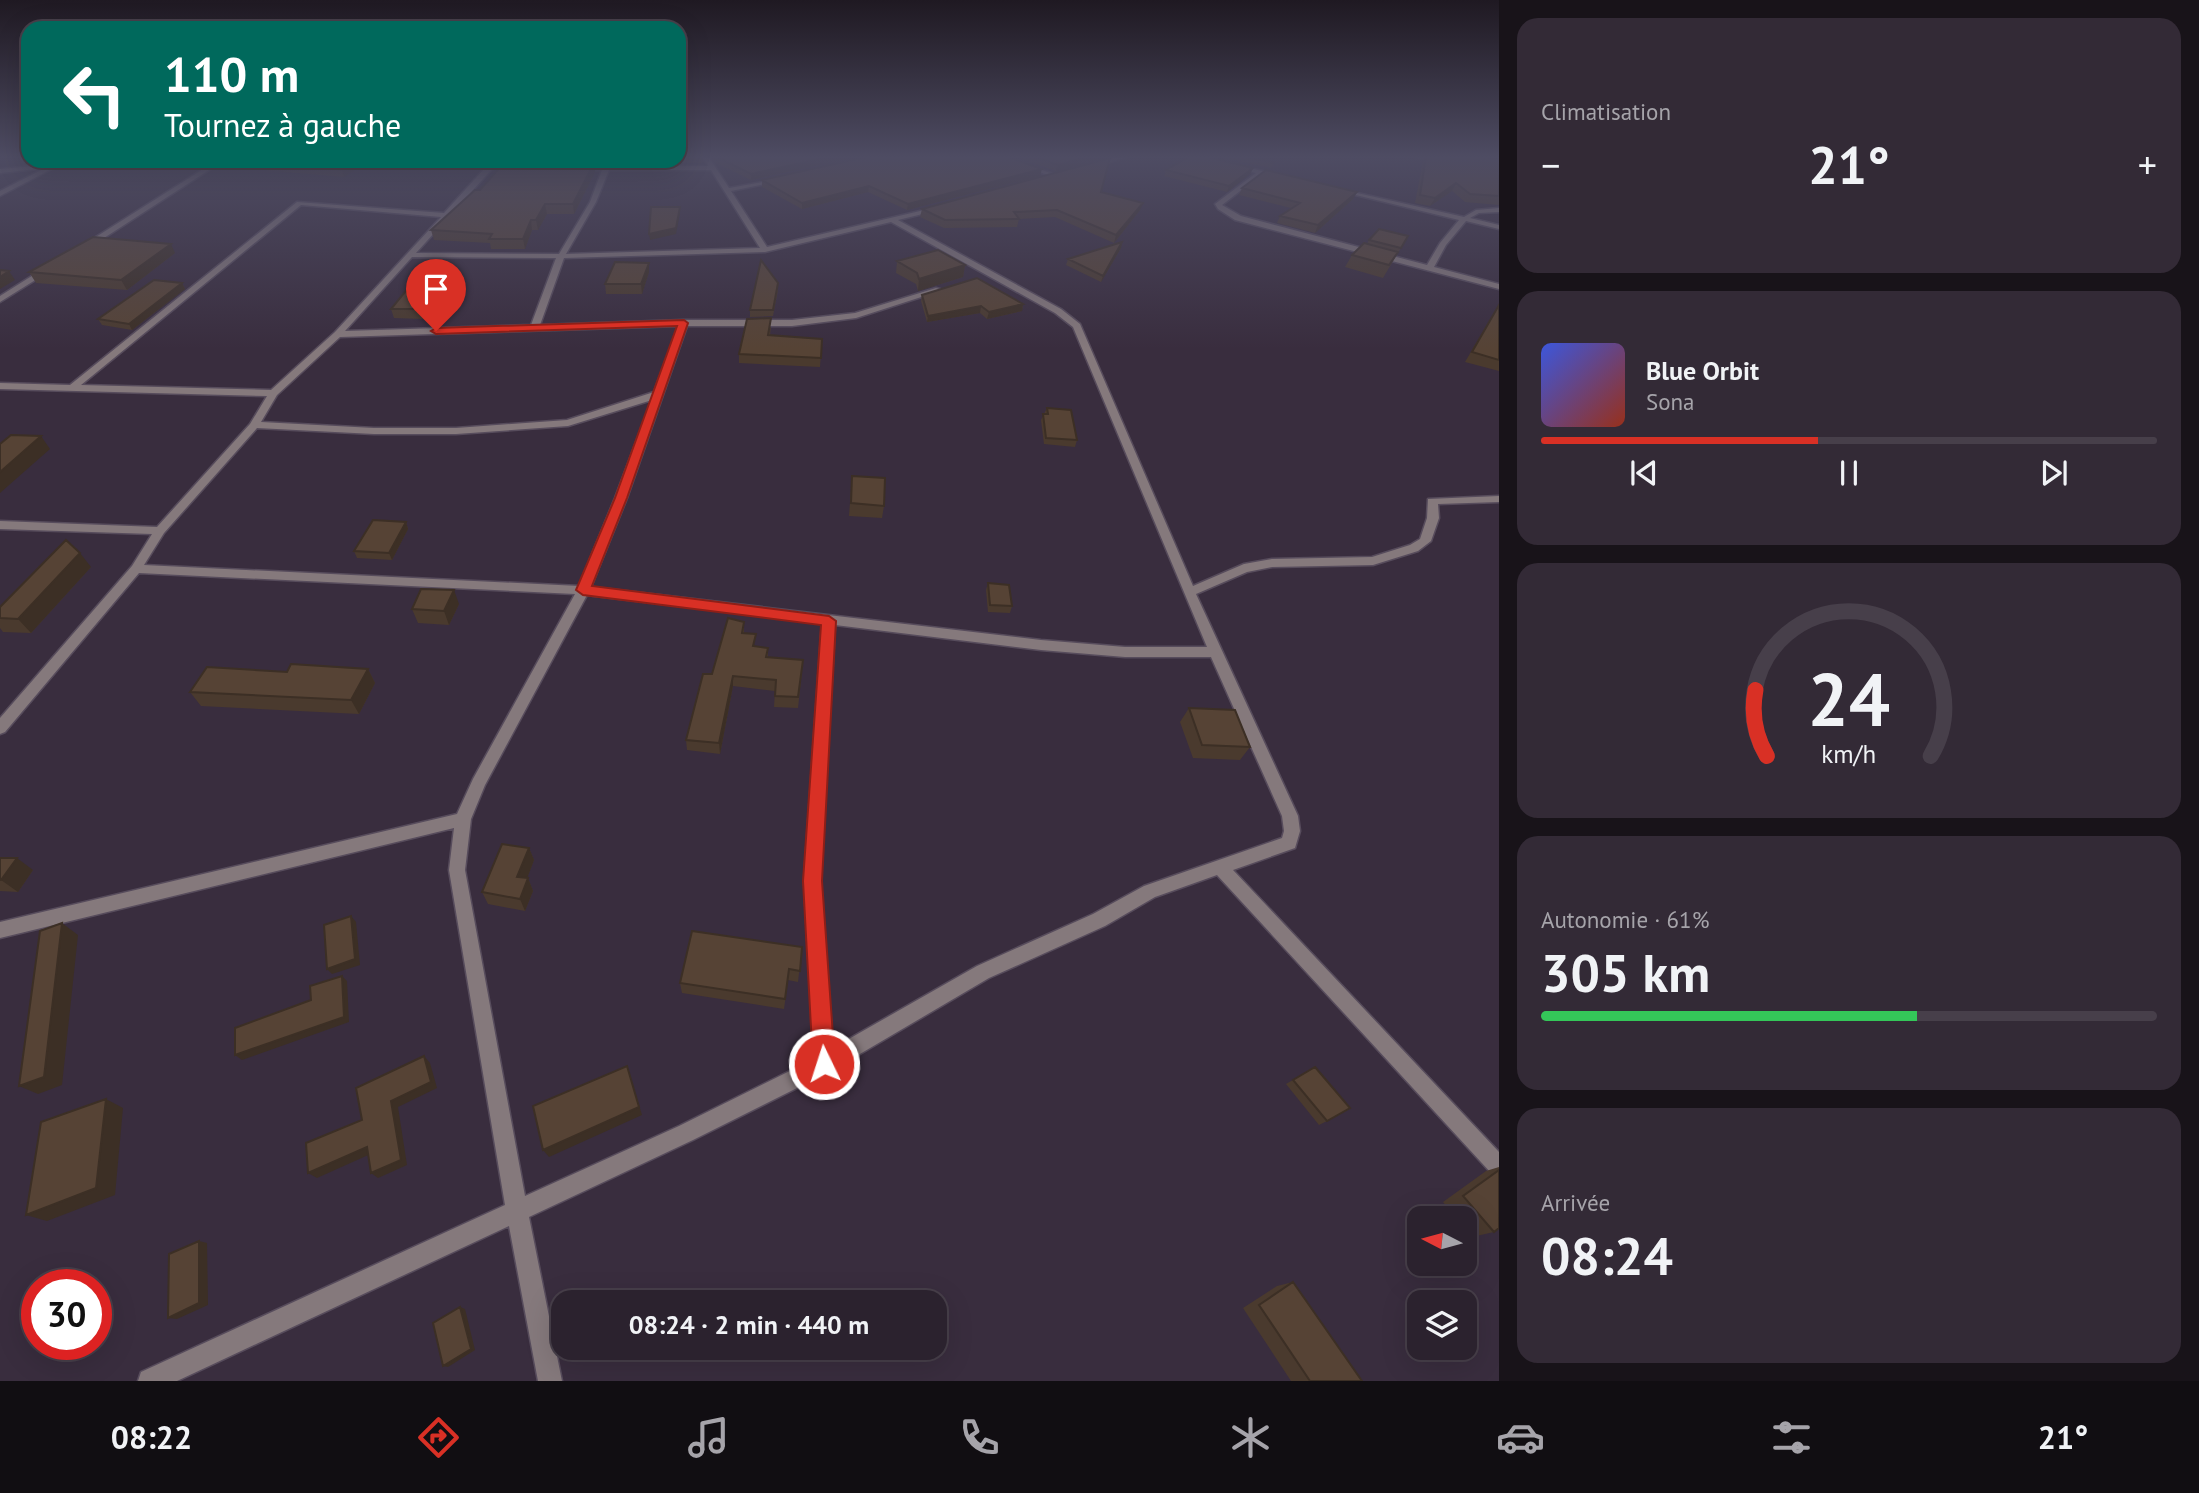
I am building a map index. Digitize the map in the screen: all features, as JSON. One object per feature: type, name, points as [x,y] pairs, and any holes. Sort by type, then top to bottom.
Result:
[{"type":"street","points":[[74,253],[126,220]]},
{"type":"street","points":[[73,387],[278,220]]},
{"type":"street","points":[[0,728],[136,569],[159,531],[254,425],[274,393],[338,334],[440,220]]},
{"type":"street","points":[[535,327],[561,256],[582,220]]},
{"type":"street","points":[[746,220],[765,250]]},
{"type":"street","points":[[411,255],[561,256],[765,250],[890,220]]},
{"type":"street","points":[[150,1381],[685,1133],[824,1064],[983,972],[1099,920],[1150,891],[1289,843],[1292,831],[1290,816],[1189,592],[1077,326],[1058,311],[984,276],[893,220]]},
{"type":"street","points":[[1247,220],[1499,287]]},
{"type":"street","points":[[1430,268],[1434,257],[1463,220]]},
{"type":"street","points":[[1474,220],[1499,227]]},
{"type":"street","points":[[0,300],[52,267]]},
{"type":"street","points":[[338,334],[825,320],[856,315],[953,285]]},
{"type":"street","points":[[550,1381],[457,870],[464,819],[478,784],[583,590],[684,323]]},
{"type":"street","points":[[0,386],[274,393]]},
{"type":"street","points":[[254,425],[374,431],[456,431],[568,423],[659,394]]},
{"type":"street","points":[[1189,592],[1244,568],[1272,563],[1373,561],[1414,548],[1425,541],[1433,518],[1432,500],[1499,499]]},
{"type":"street","points":[[0,525],[159,531]]},
{"type":"street","points":[[136,569],[583,590],[829,621],[1125,652],[1216,652]]},
{"type":"street","points":[[824,1064],[812,881],[829,621]]},
{"type":"street","points":[[0,930],[464,819]]},
{"type":"street","points":[[1221,868],[1499,1167]]},
{"type":"building","points":[[442,220],[531,220],[523,239],[489,239],[492,234],[431,230]]},
{"type":"building","points":[[650,220],[677,220],[676,228],[649,234]]},
{"type":"building","points":[[1082,220],[1128,220],[1116,235]]},
{"type":"building","points":[[1299,220],[1323,220],[1318,225]]},
{"type":"building","points":[[1379,229],[1408,236],[1401,248],[1369,240]]},
{"type":"building","points":[[93,237],[171,244],[121,280],[29,272]]},
{"type":"building","points":[[1122,242],[1103,276],[1068,259]]},
{"type":"building","points":[[1364,243],[1398,252],[1389,265],[1352,255]]},
{"type":"building","points":[[938,250],[965,265],[919,279],[917,273],[897,261]]},
{"type":"building","points":[[761,260],[778,283],[773,310],[750,310]]},
{"type":"building","points":[[615,262],[649,263],[641,284],[605,284]]},
{"type":"building","points":[[0,270],[9,271],[0,277]]},
{"type":"building","points":[[977,278],[1023,304],[989,312],[981,306],[928,316],[922,295]]},
{"type":"building","points":[[154,280],[182,283],[129,324],[98,319]]},
{"type":"building","points":[[413,282],[441,284],[420,309],[391,309]]},
{"type":"building","points":[[1499,305],[1499,360],[1472,352]]},
{"type":"building","points":[[771,318],[768,335],[822,339],[821,358],[739,354],[747,319]]},
{"type":"building","points":[[1047,408],[1071,410],[1077,440],[1046,438],[1043,414],[1048,414]]},
{"type":"building","points":[[11,435],[41,436],[0,472],[0,444]]},
{"type":"building","points":[[852,476],[885,478],[884,506],[851,503]]},
{"type":"building","points":[[373,520],[406,522],[389,553],[354,551]]},
{"type":"building","points":[[66,540],[80,553],[18,619],[0,618],[0,607]]},
{"type":"building","points":[[988,583],[1009,585],[1012,606],[990,605]]},
{"type":"building","points":[[421,589],[454,590],[444,611],[412,609]]},
{"type":"building","points":[[728,618],[744,622],[742,633],[756,634],[753,646],[768,648],[766,657],[803,660],[798,697],[775,696],[776,680],[733,676],[719,743],[686,740],[703,674],[712,674]]},
{"type":"building","points":[[291,664],[368,669],[351,700],[190,692],[207,667],[287,672]]},
{"type":"building","points":[[1189,708],[1235,710],[1250,747],[1202,745]]},
{"type":"building","points":[[502,844],[529,848],[517,877],[528,878],[520,899],[482,892]]},
{"type":"building","points":[[0,858],[17,858],[1,880],[0,880]]},
{"type":"building","points":[[351,916],[355,959],[327,969],[324,925]]},
{"type":"building","points":[[62,923],[44,1077],[19,1086],[40,931]]},
{"type":"building","points":[[692,931],[802,947],[800,971],[789,969],[785,999],[680,983]]},
{"type":"building","points":[[342,976],[344,1017],[235,1055],[235,1028],[311,1000],[310,986]]},
{"type":"building","points":[[424,1056],[431,1082],[391,1101],[401,1160],[371,1173],[367,1147],[308,1173],[306,1143],[362,1120],[356,1088]]},
{"type":"building","points":[[627,1066],[639,1107],[543,1150],[533,1106]]},
{"type":"building","points":[[1315,1067],[1350,1108],[1327,1121],[1293,1080]]},
{"type":"building","points":[[106,1099],[96,1188],[26,1215],[41,1122]]},
{"type":"building","points":[[1499,1170],[1499,1228],[1494,1232],[1477,1212],[1477,1206],[1472,1206],[1463,1196]]},
{"type":"building","points":[[199,1241],[199,1303],[168,1318],[169,1254]]},
{"type":"building","points":[[1293,1282],[1362,1381],[1310,1381],[1259,1305]]},
{"type":"building","points":[[460,1307],[471,1349],[443,1366],[433,1323]]},
{"type":"route","points":[[436,331],[684,323],[621,498],[583,590],[829,621],[812,881],[824,1064]]}]
